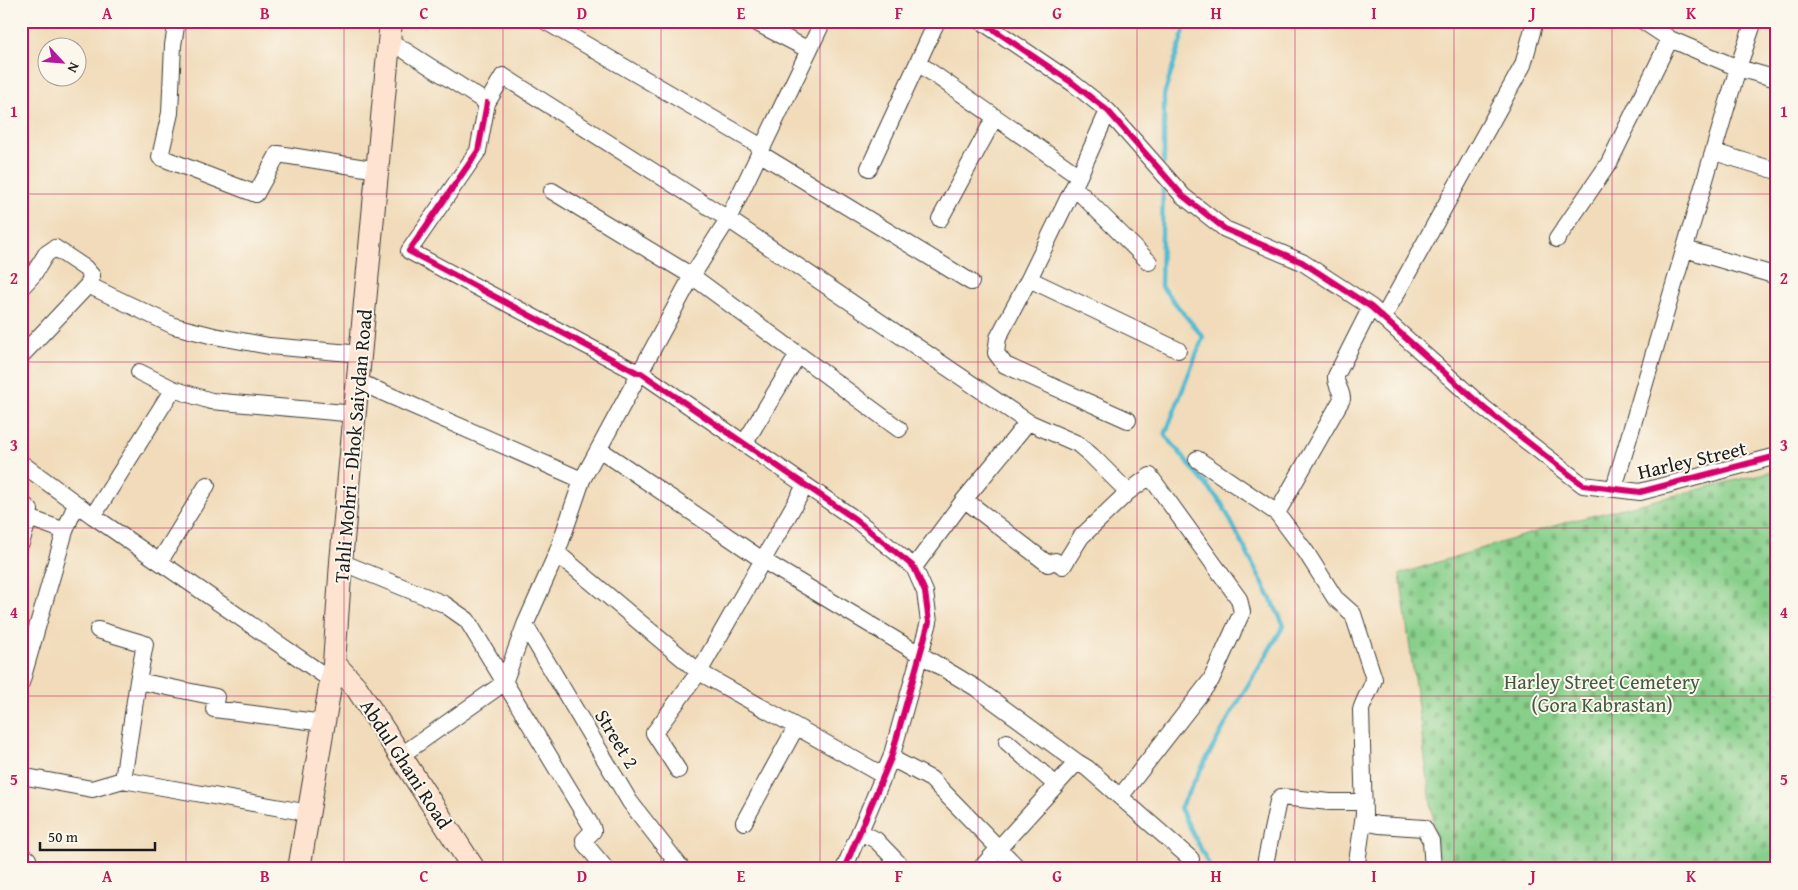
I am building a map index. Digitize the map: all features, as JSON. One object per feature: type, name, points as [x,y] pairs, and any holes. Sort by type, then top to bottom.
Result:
[{"type":"street","points":[[177,21],[173,45],[170,113],[160,157],[256,194],[278,154],[378,170]]},
{"type":"street","points":[[545,21],[761,150],[971,282]]},
{"type":"street","points":[[753,21],[809,50]]},
{"type":"street","points":[[400,756],[504,683],[525,625],[557,553],[582,480],[692,276],[728,219],[823,21]]},
{"type":"street","points":[[869,168],[937,21]]},
{"type":"street","points":[[981,21],[1074,84],[1108,111],[1183,196],[1225,229],[1302,262],[1377,312],[1484,408],[1583,484],[1614,488]]},
{"type":"street","points":[[1277,512],[1342,399],[1342,391],[1335,382],[1336,376],[1377,312],[1523,64],[1535,21]]},
{"type":"street","points":[[1643,21],[1670,39],[1738,68],[1777,79]]},
{"type":"street","name":"Harley Street","points":[[1754,21],[1738,68],[1614,488],[1640,492],[1777,456]]},
{"type":"street","points":[[390,31],[487,103]]},
{"type":"street","name":"Tahli Mohri - Dhok Saiydan Road","points":[[299,869],[332,671],[390,31]]},
{"type":"street","points":[[1557,239],[1609,163],[1670,39]]},
{"type":"street","points":[[918,63],[995,117],[1077,182],[1149,262]]},
{"type":"street","points":[[844,869],[891,758],[929,622],[925,592],[914,567],[855,519],[641,373],[409,251],[478,151],[487,103],[503,76],[728,219],[1028,422],[1078,444],[1128,492]]},
{"type":"street","points":[[1108,111],[1077,182],[998,338],[996,353],[1005,365],[1128,420]]},
{"type":"street","points":[[940,220],[995,117]]},
{"type":"street","points":[[1714,152],[1777,171]]},
{"type":"street","points":[[552,191],[692,276],[899,429]]},
{"type":"street","points":[[21,288],[33,275],[46,254],[55,248],[85,268],[92,276],[88,285],[21,356]]},
{"type":"street","points":[[1685,249],[1777,276]]},
{"type":"street","points":[[1029,279],[1178,350]]},
{"type":"street","points":[[88,285],[174,326],[269,346],[362,354]]},
{"type":"street","points":[[744,444],[798,355]]},
{"type":"street","points":[[139,372],[173,389],[210,401],[356,414]]},
{"type":"street","points":[[359,382],[582,480]]},
{"type":"street","points":[[93,516],[173,389]]},
{"type":"street","points":[[914,567],[1028,422]]},
{"type":"street","points":[[599,449],[764,560],[976,688],[1087,768],[1191,859]]},
{"type":"street","points":[[1197,459],[1277,512],[1306,552],[1335,598],[1353,614],[1374,679],[1361,710],[1364,802],[1356,869]]},
{"type":"street","points":[[21,463],[93,516],[160,561],[332,671]]},
{"type":"street","points":[[965,500],[1048,564],[1055,562],[1063,566],[1081,538],[1128,492],[1150,476],[1239,600],[1242,612],[1211,680],[1120,797]]},
{"type":"street","points":[[160,561],[206,485]]},
{"type":"street","points":[[678,770],[654,733],[699,672],[805,486]]},
{"type":"street","points":[[21,502],[30,510],[21,543]]},
{"type":"street","points":[[21,683],[65,531],[76,504]]},
{"type":"street","points":[[29,518],[65,531]]},
{"type":"street","points":[[557,553],[699,672],[884,776]]},
{"type":"street","points":[[341,562],[444,604],[468,620],[592,827],[593,831],[584,840],[585,844],[606,869]]},
{"type":"street","name":"Street 2","points":[[525,625],[630,802],[682,869]]},
{"type":"street","points":[[98,630],[144,644],[123,780]]},
{"type":"street","name":"Abdul Ghani Road","points":[[332,671],[356,687],[474,869]]},
{"type":"street","points":[[138,681],[216,697],[214,709],[324,723]]},
{"type":"street","points":[[744,822],[796,727]]},
{"type":"street","points":[[1006,742],[1056,785]]},
{"type":"street","points":[[891,758],[931,780],[1019,869]]},
{"type":"street","points":[[980,869],[1077,762]]},
{"type":"street","points":[[21,776],[92,789],[123,780],[309,813]]},
{"type":"street","points":[[1264,869],[1278,801],[1281,797],[1330,802],[1364,802]]},
{"type":"street","points":[[1363,822],[1424,828],[1431,840],[1433,869]]},
{"type":"street","points":[[860,832],[876,840],[904,869]]},
{"type":"green space","name":"Harley Street Cemetery (Gora Kabrastan)","points":[[1777,470],[1777,869],[1440,869],[1400,574],[1567,522]]},
{"type":"waterway","points":[[1164,163],[1164,95],[1187,21]]},
{"type":"waterway","points":[[1163,182],[1161,286],[1203,337],[1165,435],[1222,504],[1284,625],[1232,712],[1180,808],[1211,869]]},
{"type":"cycle path","points":[[981,21],[1074,84],[1108,111],[1183,196],[1225,229],[1302,262],[1371,307],[1484,408],[1583,485],[1640,492],[1777,456]]},
{"type":"cycle path","points":[[487,103],[478,151],[409,251],[641,373],[855,519],[914,567],[925,592],[929,622],[891,758],[844,869]]}]
